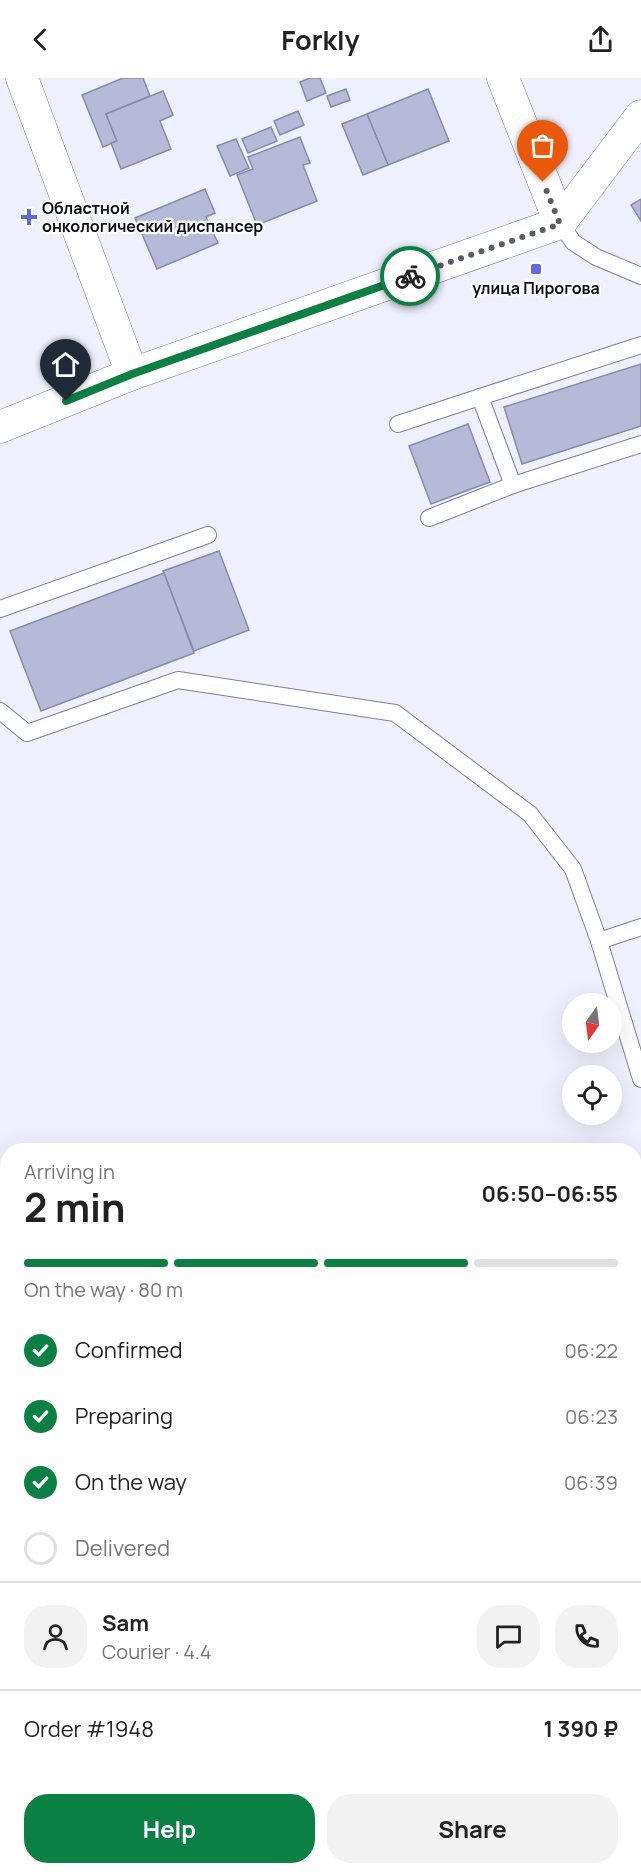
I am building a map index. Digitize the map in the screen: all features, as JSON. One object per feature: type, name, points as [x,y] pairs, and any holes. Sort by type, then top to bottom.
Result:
[{"type":"street","points":[[22,78],[132,374]]},
{"type":"street","points":[[503,78],[560,224]]},
{"type":"street","points":[[0,427],[132,374],[560,224],[641,116]]},
{"type":"lane","points":[[560,224],[573,242],[596,257],[641,276]]},
{"type":"lane","points":[[398,424],[641,345]]},
{"type":"lane","points":[[480,397],[513,485]]},
{"type":"lane","points":[[429,518],[513,485],[641,444]]},
{"type":"lane","points":[[0,609],[208,535]]},
{"type":"lane","points":[[0,711],[27,733],[178,680],[395,713],[530,814],[573,869],[599,941],[641,1079]]},
{"type":"lane","points":[[599,941],[641,927]]},
{"type":"building","points":[[123,78],[143,78],[150,96],[106,114],[117,141],[103,147],[82,95]]},
{"type":"building","points":[[310,78],[320,78],[326,93],[307,101],[300,82]]},
{"type":"building","points":[[346,89],[350,100],[331,107],[327,96]]},
{"type":"building","points":[[428,89],[449,141],[388,165],[367,114]]},
{"type":"building","points":[[163,91],[173,115],[160,121],[171,149],[121,169],[111,143],[117,141],[106,114]]},
{"type":"building","points":[[298,111],[304,125],[280,135],[274,121]]},
{"type":"building","points":[[367,114],[388,165],[363,175],[342,124]]},
{"type":"building","points":[[271,127],[277,141],[248,153],[242,139]]},
{"type":"building","points":[[300,137],[310,163],[303,165],[317,201],[257,225],[237,175],[253,169],[248,157]]},
{"type":"building","points":[[236,139],[249,168],[230,176],[217,146]]},
{"type":"building","points":[[205,189],[215,213],[206,217],[218,243],[157,269],[135,218]]},
{"type":"building","points":[[641,199],[641,221],[631,205]]},
{"type":"building","points":[[641,364],[641,426],[522,464],[504,407]]},
{"type":"building","points":[[468,424],[490,482],[431,504],[409,446]]},
{"type":"building","points":[[219,551],[249,630],[194,651],[163,571]]},
{"type":"building","points":[[164,573],[194,653],[41,711],[10,631]]},
{"type":"way so far","points":[[410,276],[560,224],[543,182]]},
{"type":"place","name":"Областной онкологический диспансер","points":[[29,217]]},
{"type":"place","name":"улица Пирогова","points":[[536,269]]},
{"type":"route","points":[[66,401],[132,374],[410,276]]}]
